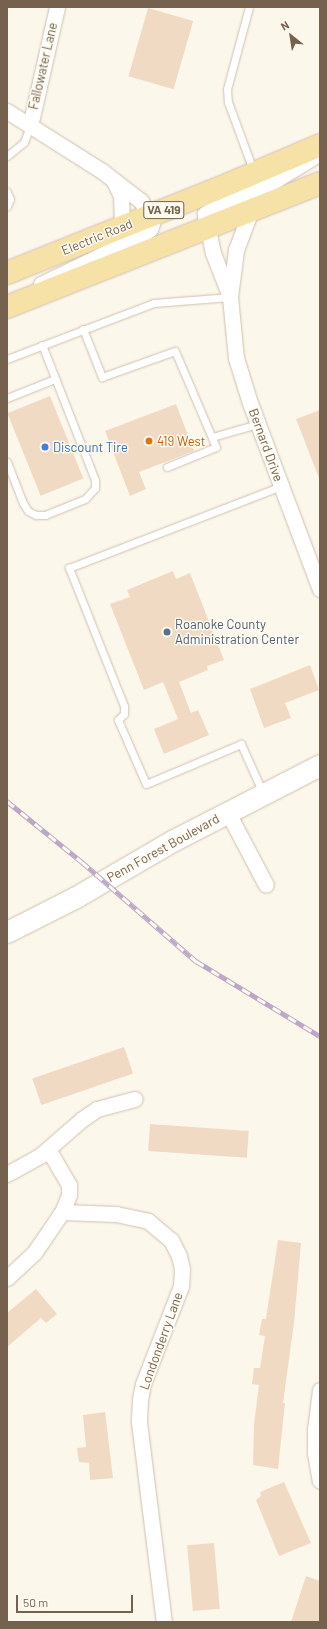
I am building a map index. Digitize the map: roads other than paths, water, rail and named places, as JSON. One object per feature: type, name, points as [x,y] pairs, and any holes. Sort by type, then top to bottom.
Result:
[{"type":"main road","name":"Electric Road","points":[[7,272],[255,174],[320,145]]},
{"type":"main road","name":"VA 419","points":[[15,304],[320,183]]},
{"type":"street","name":"Fallowater Lane","points":[[30,126],[57,7]]},
{"type":"street","points":[[7,111],[114,181],[141,201],[150,216],[150,229],[140,236],[41,284],[15,304]]},
{"type":"street","name":"Bernard Drive","points":[[230,297],[213,253],[205,214],[209,209],[274,181],[320,153]]},
{"type":"street","points":[[114,181],[121,196],[122,227]]},
{"type":"street","name":"Bernard Drive","points":[[251,210],[236,250],[230,297],[236,358],[258,424],[320,589]]},
{"type":"street","name":"Penn Forest Boulevard","points":[[7,932],[320,765]]},
{"type":"street","points":[[228,813],[266,885]]},
{"type":"street","points":[[7,1174],[48,1149],[81,1120],[97,1110],[115,1102],[135,1099]]},
{"type":"street","points":[[7,1278],[34,1253],[62,1212],[69,1196],[69,1185],[48,1149]]},
{"type":"street","name":"Londonderry Lane","points":[[62,1212],[116,1214],[148,1221],[171,1240],[179,1256],[182,1269],[181,1286],[143,1384],[140,1400],[140,1429],[164,1622]]},
{"type":"street","points":[[320,1390],[315,1428],[315,1453],[320,1481]]},
{"type":"lane","points":[[249,7],[227,89],[228,102],[255,174]]},
{"type":"lane","points":[[7,156],[24,142],[30,126]]},
{"type":"lane","points":[[7,192],[10,199],[7,206]]},
{"type":"lane","points":[[7,359],[154,303],[230,297]]},
{"type":"lane","points":[[83,329],[102,377],[175,351],[216,447],[167,467]]},
{"type":"lane","points":[[7,462],[23,503],[28,511],[36,515],[44,515],[91,495],[95,480],[42,345]]},
{"type":"lane","points":[[7,398],[55,379]]},
{"type":"lane","points":[[212,438],[258,424]]},
{"type":"lane","points":[[263,795],[241,744],[146,784],[118,720],[124,714],[124,706],[69,568],[281,486]]},
{"type":"railway","points":[[7,801],[82,862],[196,961],[320,1036]]},
{"type":"place","name":"419 West","points":[[149,441]]},
{"type":"place","name":"Discount Tire","points":[[45,447]]},
{"type":"place","name":"Roanoke County Administration Center","points":[[167,632]]}]
